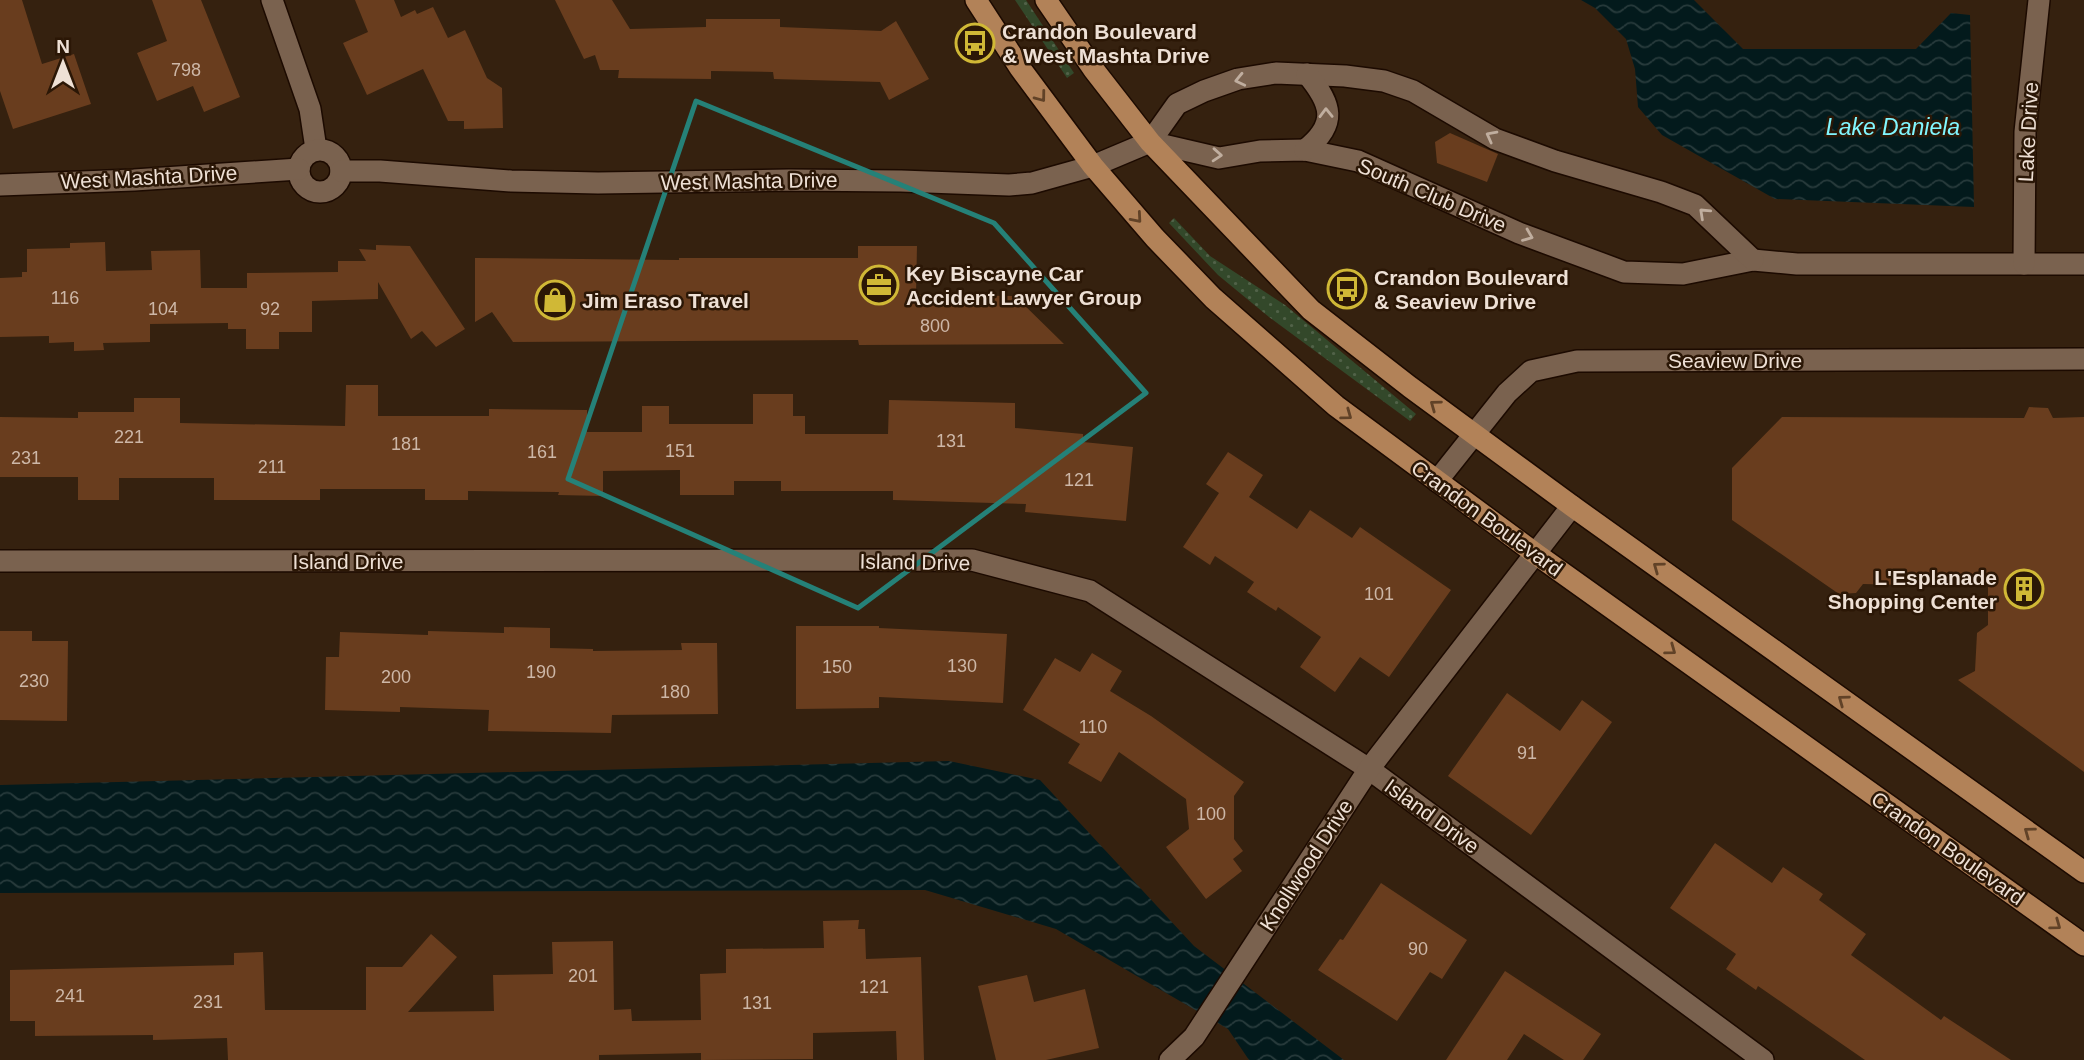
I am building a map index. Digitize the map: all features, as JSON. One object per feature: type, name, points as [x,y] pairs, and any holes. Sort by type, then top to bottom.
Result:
[{"type":"main road","name":"Crandon Boulevard","points":[[976,0],[1020,68],[1093,166],[1155,238],[1213,298],[1336,406],[1536,554],[2084,945]]},
{"type":"main road","points":[[1046,0],[1094,70],[1150,142],[1311,310],[1572,506],[2084,872]]},
{"type":"street","points":[[272,0],[310,109],[316,149]]},
{"type":"street","name":"Lake Drive","points":[[2024,264],[2025,132],[2039,0]]},
{"type":"street","points":[[1150,142],[1177,104],[1238,79],[1276,73],[1307,74],[1345,76],[1394,85],[1413,91],[1495,139],[1585,172],[1661,192],[1695,205],[1753,260]]},
{"type":"street","points":[[1305,150],[1321,137],[1328,120],[1326,102],[1307,74]]},
{"type":"street","name":"West Mashta Drive","points":[[341,171],[598,183],[817,180],[1009,185],[1032,183],[1093,166],[1150,142]]},
{"type":"street","name":"South Club Drive","points":[[1150,142],[1219,158],[1260,150],[1305,150],[1358,162],[1519,233],[1625,272],[1683,274],[1753,260],[1797,264],[2084,264]]},
{"type":"street","points":[[316,149],[327,150],[336,156],[341,164],[338,183],[323,192],[306,188],[301,181],[299,169],[299,162],[306,153],[316,149]]},
{"type":"street","name":"West Mashta Drive","points":[[0,185],[134,180],[299,169]]},
{"type":"street","name":"Seaview Drive","points":[[1437,481],[1507,393],[1531,371],[1577,361],[2084,359]]},
{"type":"street","name":"Knollwood Drive","points":[[1170,1060],[1194,1037],[1369,769],[1572,506]]},
{"type":"street","name":"Island Drive","points":[[0,561],[972,560],[1090,591],[1369,769],[1763,1060]]},
{"type":"highlighted area","points":[[696,101],[994,223],[1146,393],[858,608],[568,479]]},
{"type":"green space","points":[[1015,0],[1026,0],[1074,73],[1067,78]]},
{"type":"green space","points":[[1174,218],[1210,256],[1285,305],[1416,414],[1410,421],[1269,317],[1218,275],[1169,223]]},
{"type":"water","name":"Lake Daniela","points":[[1581,0],[1694,0],[1743,49],[1916,49],[1951,13],[1970,15],[1974,207],[1775,199],[1662,135],[1638,107],[1635,69],[1626,39],[1595,8]]},
{"type":"water","points":[[949,761],[1040,780],[1194,946],[1344,1060],[1249,1060],[1228,1029],[1056,929],[925,890],[0,893],[0,785]]},
{"type":"building","points":[[0,0],[22,0],[42,64],[74,54],[91,104],[13,129],[0,91]]},
{"type":"building","points":[[152,0],[201,0],[240,97],[204,112],[193,86],[157,101],[137,53],[167,41]]},
{"type":"building","points":[[355,0],[394,0],[401,17],[415,10],[417,14],[433,7],[448,38],[465,30],[487,78],[502,88],[503,128],[464,129],[464,121],[448,121],[423,69],[367,95],[343,43],[368,32]]},
{"type":"building","points":[[555,0],[612,0],[630,29],[706,27],[706,19],[780,19],[780,27],[881,31],[896,21],[929,79],[889,100],[880,82],[774,79],[773,72],[711,71],[711,79],[618,78],[619,70],[600,70],[595,55],[584,59]]},
{"type":"building","points":[[1450,133],[1498,154],[1487,182],[1437,163],[1435,142]]},
{"type":"building","points":[[105,242],[106,271],[152,270],[151,251],[200,250],[201,288],[247,288],[247,273],[338,272],[338,261],[366,261],[359,249],[376,250],[376,245],[410,246],[465,329],[436,347],[422,331],[411,339],[378,282],[378,299],[312,301],[312,332],[279,332],[279,349],[246,349],[246,329],[228,329],[228,323],[150,324],[150,342],[103,343],[104,350],[74,351],[74,342],[49,343],[49,336],[0,337],[0,278],[22,277],[22,272],[27,272],[27,249],[70,248],[70,243]]},
{"type":"building","points":[[858,246],[917,246],[916,295],[1015,296],[1064,344],[859,345],[858,340],[513,342],[492,312],[475,322],[475,258],[858,258]]},
{"type":"building","points":[[346,385],[378,385],[378,416],[489,416],[489,409],[587,410],[587,432],[642,432],[642,406],[669,406],[669,424],[753,424],[753,394],[793,394],[793,416],[805,416],[805,434],[888,434],[889,400],[1015,403],[1015,428],[1083,434],[1083,442],[1133,447],[1126,521],[1025,512],[1026,504],[893,500],[893,491],[781,491],[781,481],[734,481],[734,495],[680,495],[680,470],[603,471],[603,496],[558,495],[559,492],[468,491],[468,500],[425,500],[425,489],[320,489],[320,500],[214,500],[214,478],[119,478],[119,500],[78,500],[78,477],[0,477],[0,417],[78,418],[78,412],[134,412],[134,398],[180,398],[180,423],[345,426]]},
{"type":"building","name":"L'Esplanade Shopping Center","points":[[2029,407],[2048,408],[2053,418],[2084,417],[2084,772],[1958,680],[1975,671],[1977,633],[1988,625],[1988,574],[1910,574],[1904,585],[1863,584],[1856,593],[1839,594],[1732,520],[1732,468],[1782,417],[2024,418]]},
{"type":"building","points":[[1228,452],[1263,475],[1249,497],[1297,529],[1310,510],[1352,538],[1360,527],[1451,590],[1389,677],[1360,657],[1335,692],[1300,667],[1321,637],[1278,607],[1276,611],[1247,592],[1254,582],[1215,556],[1210,565],[1183,547],[1219,493],[1206,484]]},
{"type":"building","points":[[796,626],[879,626],[1007,634],[1003,703],[879,697],[879,708],[796,709]]},
{"type":"building","points":[[504,627],[550,628],[550,648],[593,651],[682,650],[681,643],[717,643],[718,714],[612,715],[611,733],[488,731],[489,710],[400,707],[400,712],[325,710],[326,657],[339,657],[340,632],[428,635],[428,631],[504,633]]},
{"type":"building","points":[[0,631],[32,631],[32,641],[68,641],[67,721],[0,720]]},
{"type":"building","points":[[1092,653],[1122,671],[1110,691],[1151,716],[1244,782],[1234,796],[1234,839],[1243,851],[1233,859],[1242,871],[1206,899],[1166,847],[1189,829],[1186,799],[1119,752],[1101,782],[1068,763],[1080,744],[1023,710],[1055,658],[1080,672]]},
{"type":"building","points":[[1507,693],[1560,731],[1582,700],[1612,722],[1531,835],[1448,776]]},
{"type":"building","points":[[1715,843],[1772,883],[1783,867],[1823,894],[1819,900],[1866,934],[1851,955],[1941,1020],[1944,1016],[2011,1060],[1865,1060],[1758,986],[1756,990],[1726,969],[1736,954],[1670,908]]},
{"type":"building","points":[[1381,883],[1467,940],[1442,979],[1430,972],[1397,1021],[1318,970],[1340,939],[1343,940]]},
{"type":"building","points":[[859,920],[858,929],[865,929],[866,959],[921,957],[924,1060],[897,1060],[896,1031],[813,1033],[813,1059],[701,1060],[701,1053],[599,1055],[599,1060],[228,1060],[227,1038],[153,1040],[153,1035],[35,1036],[35,1021],[10,1021],[10,970],[234,965],[234,953],[263,952],[265,1010],[366,1010],[366,967],[402,967],[431,934],[457,957],[408,1012],[494,1011],[493,975],[553,974],[552,942],[613,941],[614,1010],[631,1009],[632,1021],[701,1020],[700,974],[726,973],[726,949],[824,948],[823,921]]},
{"type":"building","points":[[1505,971],[1601,1034],[1583,1060],[1564,1060],[1524,1034],[1507,1060],[1446,1060]]},
{"type":"building","points":[[1027,975],[1034,1002],[1085,989],[1099,1048],[1046,1060],[996,1060],[978,986]]},
{"type":"place","name":"Crandon Boulevard & West Mashta Drive","points":[[975,43]]},
{"type":"place","name":"Key Biscayne Car Accident Lawyer Group","points":[[879,285]]},
{"type":"place","name":"Crandon Boulevard & Seaview Drive","points":[[1347,289]]},
{"type":"place","name":"Jim Eraso Travel","points":[[555,300]]},
{"type":"place","name":"L'Esplanade Shopping Center","points":[[2024,589]]}]
